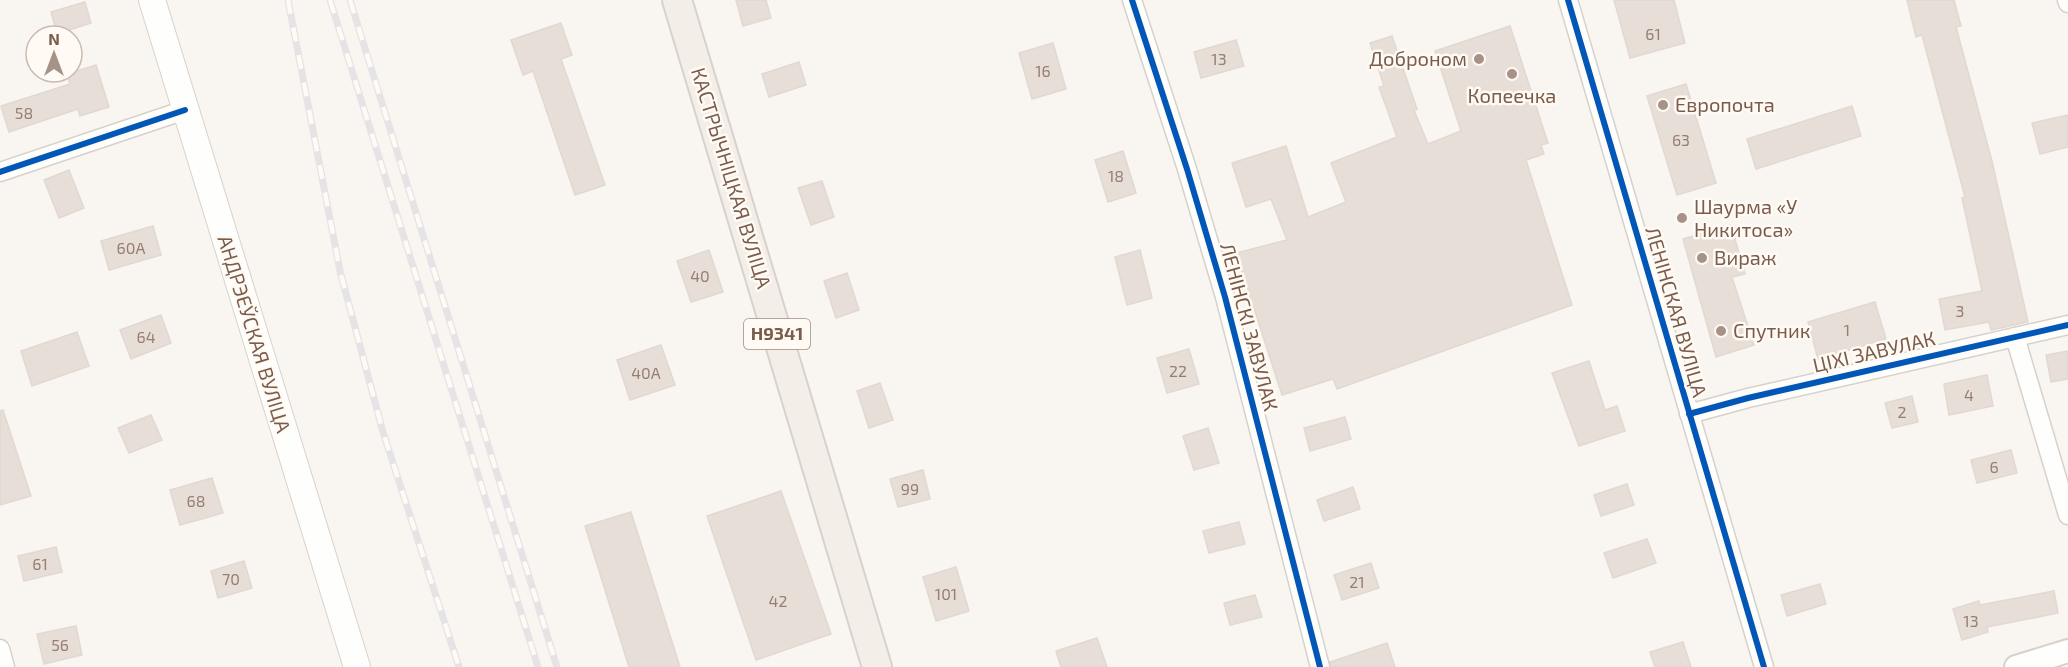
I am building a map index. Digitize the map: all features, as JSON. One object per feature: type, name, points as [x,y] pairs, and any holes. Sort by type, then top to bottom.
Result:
[{"type":"main road","name":"АНДРЭЕЎСКАЯ ВУЛІЦА","points":[[152,0],[357,667]]},
{"type":"main road","name":"КАСТРЫЧНІЦКАЯ ВУЛІЦА","points":[[677,0],[878,667]]},
{"type":"street","name":"ЛЕНІНСКІ ЗАВУЛАК","points":[[1132,0],[1226,297],[1320,667]]},
{"type":"street","name":"ЛЕНІНСКАЯ ВУЛІЦА","points":[[1568,0],[1764,667]]},
{"type":"street","points":[[0,172],[185,110]]},
{"type":"street","name":"ЦІХІ ЗАВУЛАК","points":[[1689,414],[1748,398],[2068,325]]},
{"type":"street","points":[[2015,337],[2068,515]]},
{"type":"street","points":[[0,649],[5,667]]},
{"type":"street","points":[[2016,667],[2068,651]]},
{"type":"building","points":[[736,0],[766,0],[771,18],[743,26]]},
{"type":"building","points":[[1614,0],[1674,0],[1685,43],[1630,58]]},
{"type":"building","points":[[1907,0],[1954,0],[1961,26],[1956,27],[1992,161],[2028,322],[1991,330],[1989,322],[1945,330],[1939,299],[1982,291],[1962,198],[1965,197],[1922,35],[1916,37]]},
{"type":"building","points":[[85,2],[91,23],[84,25],[54,24],[51,12]]},
{"type":"building","points":[[561,23],[572,55],[561,59],[605,185],[575,195],[533,71],[523,75],[511,40]]},
{"type":"building","points":[[1510,26],[1548,143],[1541,145],[1544,154],[1526,160],[1572,305],[1337,389],[1333,379],[1282,395],[1236,253],[1287,240],[1271,199],[1246,207],[1232,163],[1286,146],[1308,217],[1346,202],[1331,163],[1397,137],[1379,87],[1384,86],[1370,43],[1392,36],[1417,109],[1414,110],[1428,144],[1461,131],[1435,51]]},
{"type":"building","points":[[1236,40],[1244,66],[1201,78],[1194,52]]},
{"type":"building","points":[[1053,43],[1066,89],[1032,99],[1019,53]]},
{"type":"building","points":[[799,62],[806,85],[769,97],[762,74]]},
{"type":"building","points":[[96,65],[109,107],[80,116],[78,109],[9,132],[1,106],[70,84],[84,84],[84,69]]},
{"type":"building","points":[[1686,84],[1716,183],[1677,195],[1647,96]]},
{"type":"building","points":[[1852,106],[1861,136],[1756,169],[1747,139]]},
{"type":"building","points":[[2068,115],[2068,147],[2040,154],[2032,123]]},
{"type":"building","points":[[1123,151],[1136,193],[1108,202],[1095,160]]},
{"type":"building","points":[[69,170],[84,208],[59,218],[44,180]]},
{"type":"building","points":[[822,181],[834,217],[811,225],[798,188]]},
{"type":"building","points":[[1731,225],[1745,274],[1732,277],[1754,345],[1716,357],[1683,239]]},
{"type":"building","points":[[153,226],[161,255],[109,270],[101,241]]},
{"type":"building","points":[[709,250],[723,292],[691,302],[677,261]]},
{"type":"building","points":[[1140,250],[1152,298],[1127,305],[1115,257]]},
{"type":"building","points":[[847,273],[859,310],[836,318],[824,281]]},
{"type":"building","points":[[1875,302],[1886,339],[1818,359],[1808,322]]},
{"type":"building","points":[[161,315],[171,343],[131,359],[120,330]]},
{"type":"building","points":[[77,332],[89,366],[32,386],[21,351]]},
{"type":"building","points":[[661,345],[675,385],[630,400],[617,360]]},
{"type":"building","points":[[1189,349],[1199,384],[1167,393],[1157,358]]},
{"type":"building","points":[[2068,351],[2068,379],[2051,382],[2046,355]]},
{"type":"building","points":[[1589,361],[1605,410],[1617,406],[1625,431],[1579,446],[1552,373]]},
{"type":"building","points":[[1987,375],[1993,406],[1949,415],[1944,384]]},
{"type":"building","points":[[880,383],[893,420],[869,428],[857,391]]},
{"type":"building","points":[[1912,396],[1918,422],[1892,428],[1885,403]]},
{"type":"building","points":[[3,410],[31,496],[0,505],[0,411]]},
{"type":"building","points":[[151,415],[162,440],[129,453],[118,428]]},
{"type":"building","points":[[1345,417],[1351,439],[1310,451],[1304,428]]},
{"type":"building","points":[[1208,428],[1219,463],[1194,470],[1183,436]]},
{"type":"building","points":[[2011,450],[2017,473],[1977,483],[1971,460]]},
{"type":"building","points":[[923,470],[930,499],[898,507],[890,479]]},
{"type":"building","points":[[212,478],[223,513],[180,525],[170,490]]},
{"type":"building","points":[[1627,484],[1634,505],[1601,516],[1594,495]]},
{"type":"building","points":[[1353,487],[1360,509],[1324,521],[1317,500]]},
{"type":"building","points":[[781,491],[831,634],[756,660],[707,516]]},
{"type":"building","points":[[631,512],[680,667],[629,667],[585,526]]},
{"type":"building","points":[[1239,522],[1245,544],[1209,553],[1203,531]]},
{"type":"building","points":[[1647,539],[1656,563],[1613,578],[1604,553]]},
{"type":"building","points":[[56,547],[62,572],[24,581],[18,556]]},
{"type":"building","points":[[244,561],[252,588],[218,598],[211,571]]},
{"type":"building","points":[[1371,563],[1379,588],[1342,600],[1334,575]]},
{"type":"building","points":[[956,567],[969,611],[936,621],[923,577]]},
{"type":"building","points":[[1820,584],[1826,604],[1787,616],[1781,595]]},
{"type":"building","points":[[2054,591],[2058,613],[1987,627],[1988,632],[1962,640],[1953,609],[1979,601],[1980,605]]},
{"type":"building","points":[[1255,595],[1262,617],[1230,625],[1224,603]]},
{"type":"building","points":[[76,626],[82,655],[44,664],[37,634]]},
{"type":"building","points":[[1097,638],[1107,667],[1061,667],[1056,651]]},
{"type":"building","points":[[1683,642],[1691,667],[1655,667],[1650,652]]},
{"type":"building","points":[[1387,643],[1395,667],[1331,667],[1330,662]]},
{"type":"railway","points":[[288,0],[340,271],[383,432],[459,667]]},
{"type":"railway","points":[[330,0],[538,667]]},
{"type":"railway","points":[[350,0],[557,667]]},
{"type":"cycle path","points":[[1132,0],[1187,169],[1225,297],[1320,667]]},
{"type":"cycle path","points":[[1568,0],[1764,667]]},
{"type":"cycle path","points":[[0,172],[185,110]]},
{"type":"cycle path","points":[[1689,414],[1748,398],[2068,325]]},
{"type":"place","name":"Доброном","points":[[1479,59]]},
{"type":"place","name":"Копеечка","points":[[1512,74]]},
{"type":"place","name":"Европочта","points":[[1663,105]]},
{"type":"place","name":"Шаурма «У Никитоса»","points":[[1682,218]]},
{"type":"place","name":"Вираж","points":[[1702,258]]},
{"type":"place","name":"Спутник","points":[[1721,331]]}]
